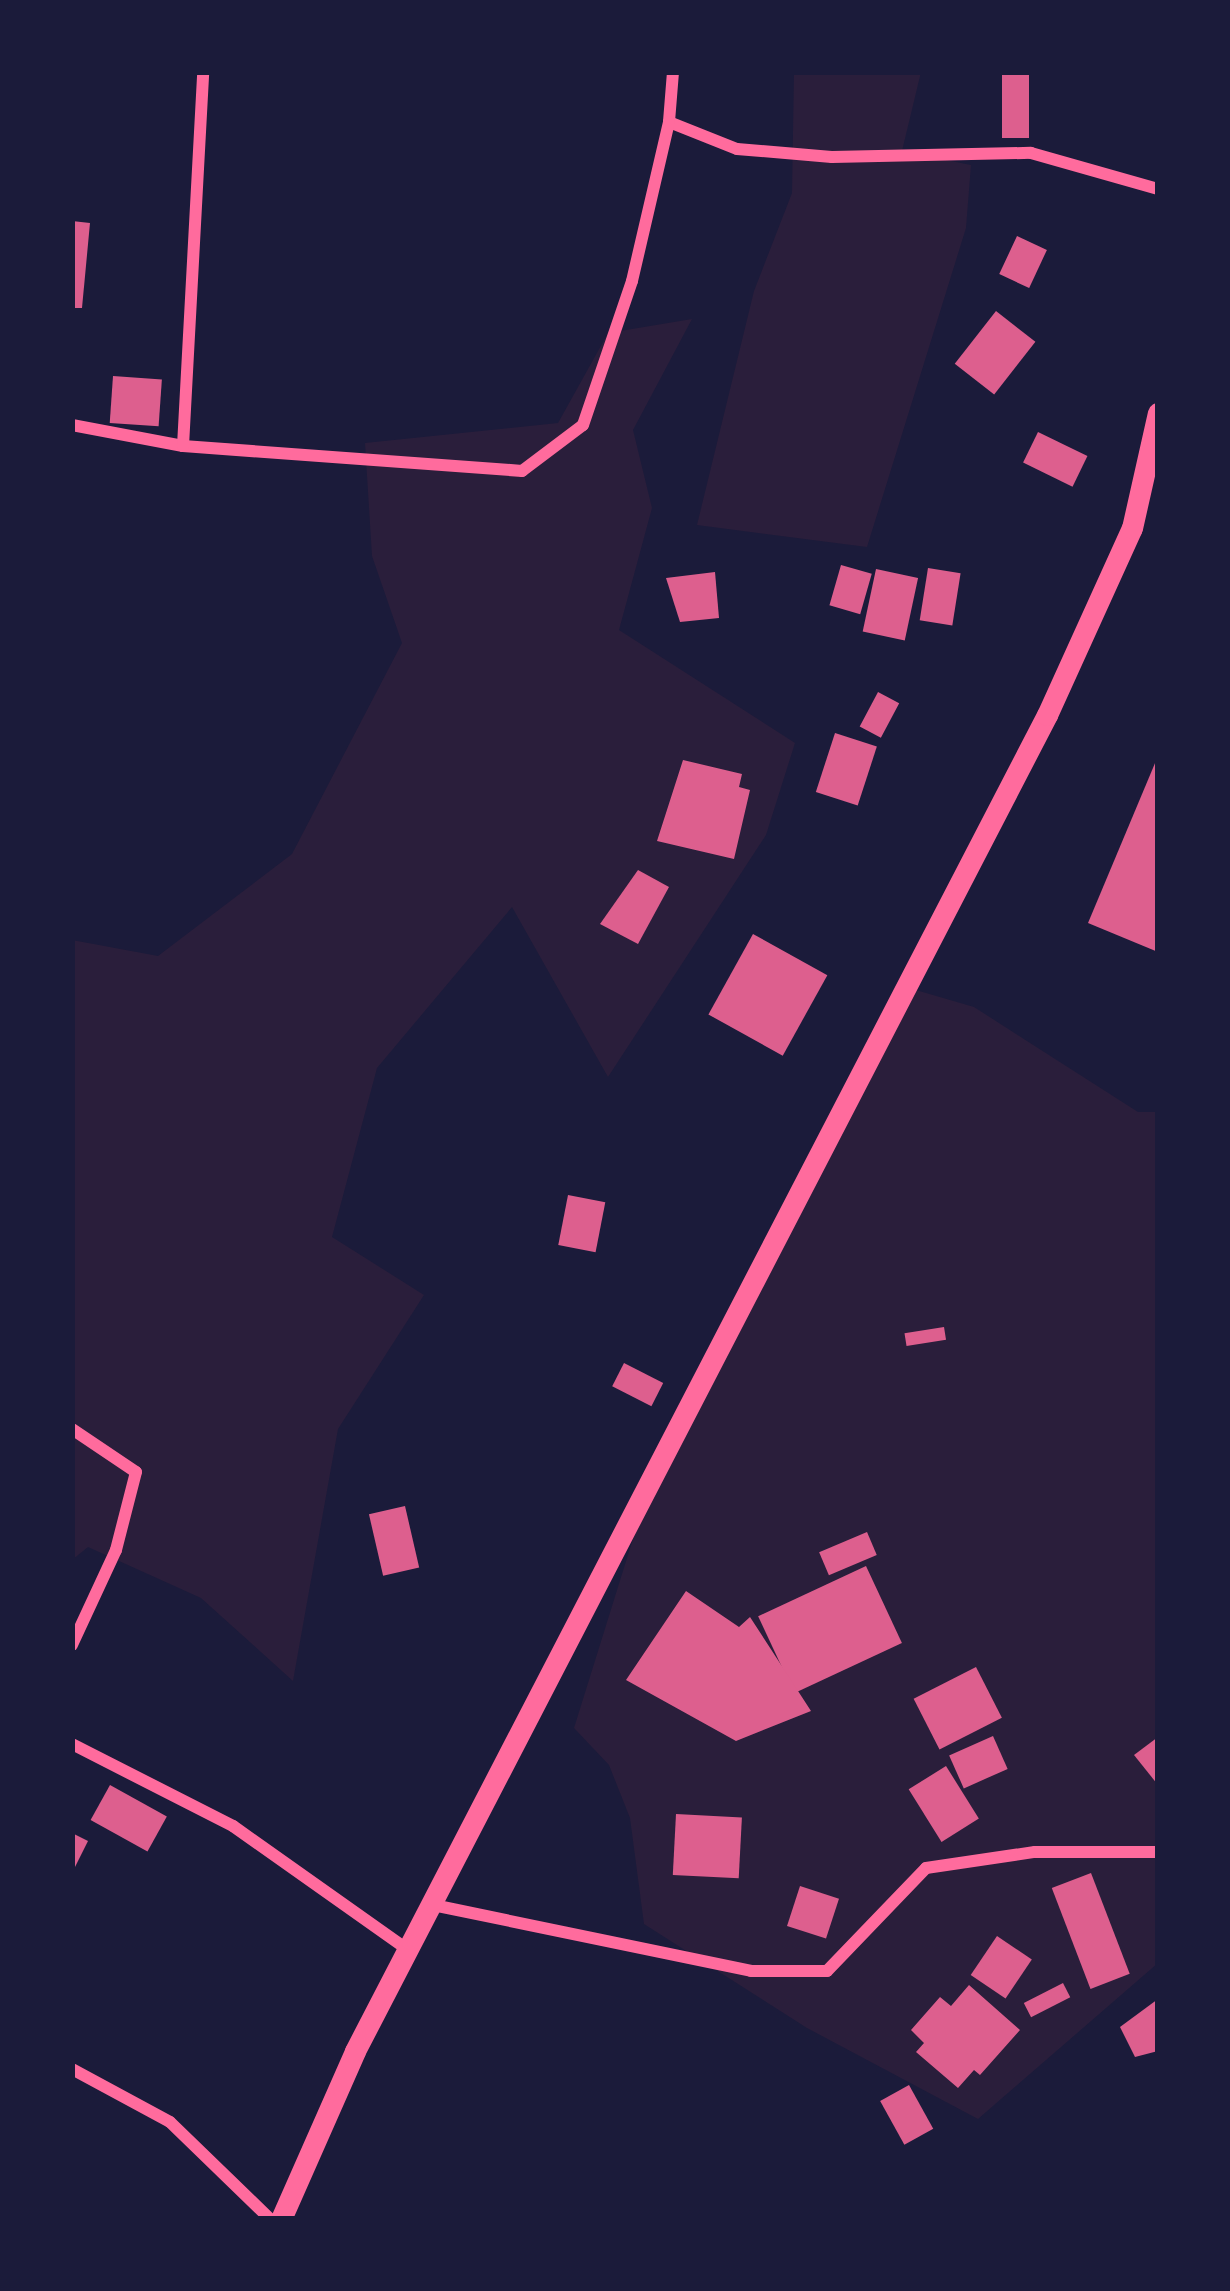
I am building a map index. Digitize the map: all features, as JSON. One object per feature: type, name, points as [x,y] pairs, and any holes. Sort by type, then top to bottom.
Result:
[{"type":"street","points":[[183,446],[203,72]]},
{"type":"street","points":[[72,425],[183,446],[522,471],[583,425],[632,281],[669,122],[673,72]]},
{"type":"street","points":[[669,122],[737,149],[1031,153],[1158,189]]},
{"type":"street","points":[[281,2219],[409,1951],[1047,715],[1132,528],[1158,413]]},
{"type":"street","points":[[72,1429],[136,1472],[116,1550],[72,1646]]},
{"type":"street","points":[[72,1744],[233,1826],[409,1951]]},
{"type":"street","points":[[433,1905],[751,1971],[827,1971],[926,1868],[1035,1852],[1158,1852]]},
{"type":"street","points":[[72,2069],[170,2122],[270,2219]]},
{"type":"shaded area","points":[[794,72],[921,72],[902,151],[971,165],[966,228],[867,547],[697,525],[754,291],[792,193]]},
{"type":"shaded area","points":[[692,319],[633,430],[652,508],[619,630],[795,743],[766,835],[608,1077],[512,907],[377,1068],[332,1237],[424,1295],[338,1429],[293,1681],[201,1598],[88,1547],[72,1560],[72,940],[158,956],[292,854],[402,643],[372,556],[365,443],[558,423],[608,333]]},
{"type":"shaded area","points":[[909,988],[974,1007],[1138,1112],[1158,1112],[1158,1963],[978,2119],[807,2028],[644,1924],[630,1818],[609,1765],[574,1728],[642,1510]]},
{"type":"building","points":[[1002,72],[1029,72],[1029,138],[1002,138]]},
{"type":"building","points":[[72,221],[90,223],[82,308],[72,308]]},
{"type":"building","points":[[1017,236],[1047,250],[1029,288],[999,274]]},
{"type":"building","points":[[996,311],[1035,342],[994,395],[955,364]]},
{"type":"building","points":[[113,376],[162,379],[159,426],[110,423]]},
{"type":"building","points":[[1038,432],[1087,456],[1073,487],[1023,463]]},
{"type":"building","points":[[841,565],[872,574],[860,614],[829,605]]},
{"type":"building","points":[[928,568],[961,573],[952,626],[920,620]]},
{"type":"building","points":[[876,569],[918,578],[905,641],[863,632]]},
{"type":"building","points":[[715,572],[719,618],[680,622],[666,578]]},
{"type":"building","points":[[878,692],[899,703],[881,738],[860,726]]},
{"type":"building","points":[[835,733],[877,747],[858,806],[816,792]]},
{"type":"building","points":[[1158,756],[1158,952],[1088,923]]},
{"type":"building","points":[[683,760],[742,774],[739,787],[750,790],[734,859],[657,841]]},
{"type":"building","points":[[638,870],[669,887],[638,944],[600,924]]},
{"type":"building","points":[[753,934],[827,975],[783,1056],[708,1014]]},
{"type":"building","points":[[568,1195],[605,1202],[596,1252],[558,1245]]},
{"type":"building","points":[[944,1327],[946,1340],[907,1346],[904,1333]]},
{"type":"building","points":[[624,1363],[663,1383],[651,1406],[612,1386]]},
{"type":"building","points":[[405,1506],[419,1567],[383,1576],[369,1514]]},
{"type":"building","points":[[867,1532],[877,1555],[829,1575],[819,1552]]},
{"type":"building","points":[[866,1566],[902,1643],[794,1693],[758,1616]]},
{"type":"building","points":[[686,1591],[739,1627],[750,1617],[811,1711],[736,1741],[626,1680]]},
{"type":"building","points":[[976,1667],[1002,1718],[940,1750],[914,1699]]},
{"type":"building","points":[[993,1736],[1008,1769],[964,1788],[949,1756]]},
{"type":"building","points":[[1158,1737],[1158,1785],[1134,1755]]},
{"type":"building","points":[[946,1766],[979,1819],[942,1842],[909,1789]]},
{"type":"building","points":[[110,1785],[167,1817],[147,1851],[91,1820]]},
{"type":"building","points":[[676,1814],[742,1817],[739,1878],[673,1875]]},
{"type":"building","points":[[72,1833],[88,1841],[72,1873]]},
{"type":"building","points":[[1091,1873],[1130,1974],[1090,1989],[1052,1888]]},
{"type":"building","points":[[800,1886],[839,1899],[826,1939],[787,1926]]},
{"type":"building","points":[[997,1936],[1032,1959],[1006,1998],[971,1975]]},
{"type":"building","points":[[1063,1983],[1070,1997],[1031,2017],[1024,2003]]},
{"type":"building","points":[[969,1985],[1020,2030],[980,2075],[974,2070],[958,2088],[916,2052],[924,2043],[911,2030],[940,1997],[951,2006]]},
{"type":"building","points":[[1158,1999],[1158,2051],[1135,2057],[1120,2027]]},
{"type":"building","points":[[909,2085],[933,2129],[904,2145],[880,2101]]}]
